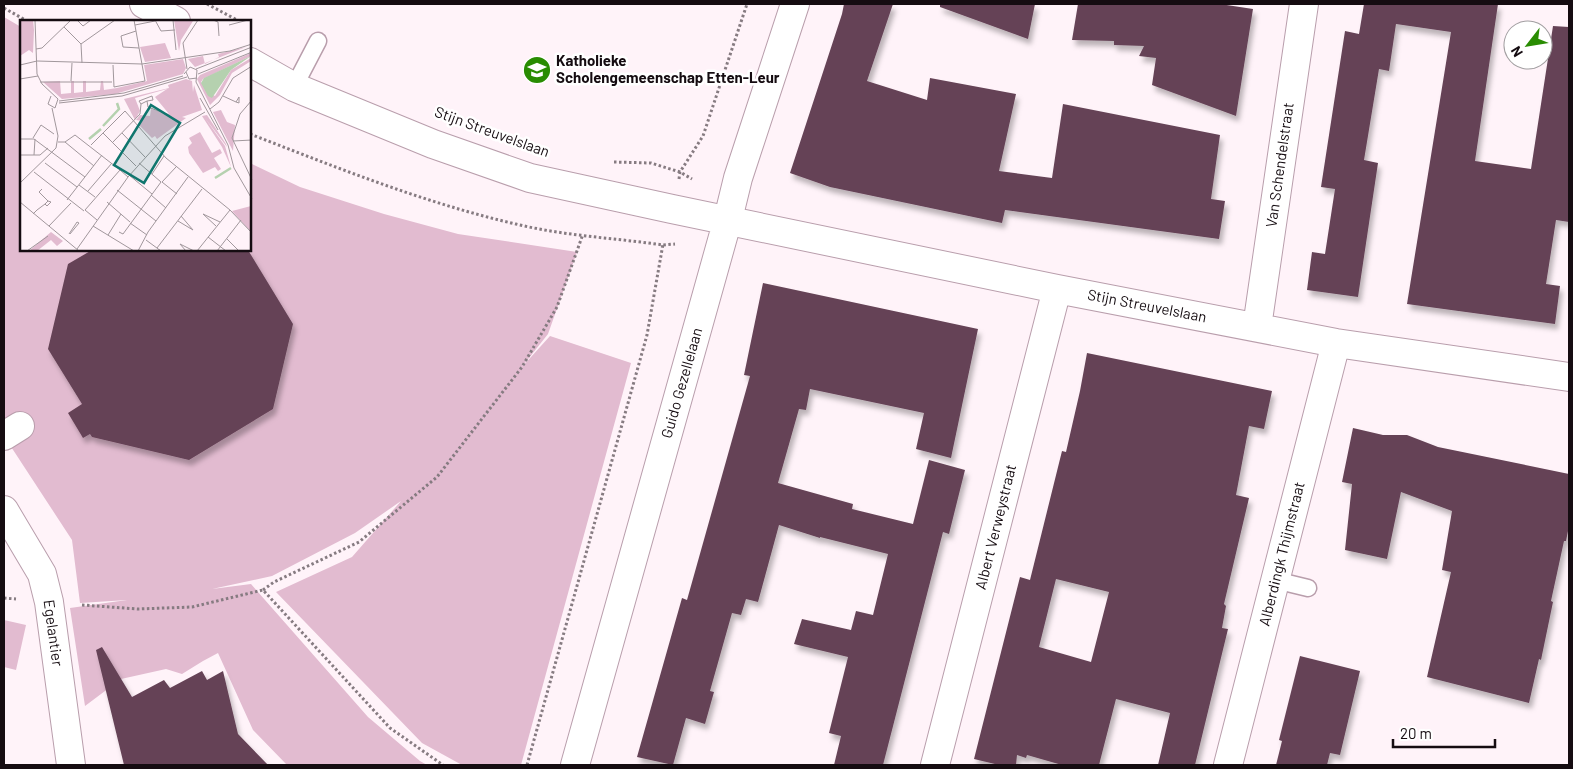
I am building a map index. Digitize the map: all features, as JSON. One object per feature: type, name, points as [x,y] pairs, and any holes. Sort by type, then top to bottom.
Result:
[{"type":"street","points":[[144,4],[174,20]]},
{"type":"street","name":"Guido Gezellelaan","points":[[575,765],[738,178],[795,4]]},
{"type":"street","name":"Van Schendelstraat","points":[[1257,327],[1304,4]]},
{"type":"street","name":"Stijn Streuvelslaan","points":[[251,63],[294,87],[433,144],[530,178],[1057,288],[1336,343],[1569,377]]},
{"type":"street","name":"Albert Verweystraat","points":[[935,765],[1057,288]]},
{"type":"street","name":"Alberdingk Thijmstraat","points":[[1228,765],[1336,343]]},
{"type":"street","name":"Egelantier","points":[[4,510],[42,574],[49,602],[71,765]]},
{"type":"lane","points":[[294,87],[318,41]]},
{"type":"lane","points":[[1276,580],[1308,588]]},
{"type":"path","points":[[206,4],[237,20]]},
{"type":"path","points":[[680,172],[703,136],[747,4]]},
{"type":"path","points":[[4,8],[25,20]]},
{"type":"path","points":[[251,134],[365,178],[519,225],[553,232],[663,245],[682,242]]},
{"type":"path","points":[[607,161],[651,163],[680,172],[696,182]]},
{"type":"path","points":[[49,602],[138,609],[192,607],[263,590],[274,582],[359,542],[437,477],[522,367],[557,307],[582,234]]},
{"type":"path","points":[[526,765],[647,335],[663,245]]},
{"type":"path","points":[[263,590],[390,728],[443,765]]},
{"type":"shaded area","points":[[4,17],[20,26],[20,251],[251,251],[251,163],[300,187],[384,214],[458,234],[577,252],[548,334],[521,368],[550,336],[631,363],[521,765],[462,765],[422,743],[276,592],[352,557],[401,501],[355,533],[272,576],[212,589],[251,584],[368,717],[427,765],[287,765],[253,730],[218,653],[182,674],[166,669],[121,679],[85,706],[70,608],[127,600],[80,603],[72,540],[4,436]]},
{"type":"shaded area","points":[[4,620],[26,625],[16,670],[4,667]]},
{"type":"building","points":[[844,4],[893,4],[867,81],[927,100],[930,78],[1016,94],[999,171],[1052,178],[1063,104],[1220,135],[1211,199],[1225,201],[1219,239],[1005,210],[1002,223],[830,187],[790,173]]},
{"type":"building","points":[[940,4],[1035,4],[1028,39],[940,7]]},
{"type":"building","points":[[1078,4],[1220,4],[1253,9],[1236,116],[1152,85],[1156,58],[1139,56],[1144,46],[1114,45],[1114,41],[1072,40]]},
{"type":"building","points":[[1364,4],[1498,4],[1475,161],[1531,169],[1546,70],[1553,70],[1553,26],[1569,27],[1569,222],[1556,220],[1546,284],[1560,286],[1555,324],[1407,304],[1451,32],[1396,24],[1389,71],[1379,69],[1364,160],[1378,163],[1358,297],[1307,290],[1312,252],[1325,254],[1335,189],[1321,187],[1345,31],[1359,34]]},
{"type":"building","points":[[90,251],[249,251],[293,324],[273,409],[189,460],[92,437],[90,434],[83,438],[68,413],[82,404],[48,349],[68,264]]},
{"type":"building","points":[[763,283],[978,329],[951,458],[916,449],[924,413],[810,389],[806,410],[799,409],[778,483],[853,504],[852,509],[913,524],[929,460],[965,470],[949,534],[943,532],[883,765],[834,765],[841,736],[829,733],[848,657],[794,644],[802,619],[851,630],[856,611],[873,615],[888,554],[820,538],[779,525],[758,602],[746,599],[741,615],[732,613],[710,691],[714,692],[705,724],[686,718],[673,765],[637,757],[682,598],[687,600],[750,376],[744,375]]},
{"type":"building","points":[[1087,353],[1272,391],[1264,429],[1249,426],[1236,495],[1249,498],[1224,604],[1226,606],[1222,628],[1228,629],[1195,765],[1158,765],[1170,713],[1116,699],[1099,765],[1062,765],[1027,755],[1026,758],[1017,755],[1016,765],[999,765],[974,759],[1020,577],[1030,580],[1062,451],[1066,452]],"holes":[[[1056,579],[1109,592],[1091,662],[1039,647]]]},
{"type":"building","points":[[1353,428],[1383,435],[1407,435],[1438,447],[1569,474],[1569,526],[1551,601],[1553,602],[1541,660],[1539,659],[1529,703],[1427,677],[1451,572],[1442,570],[1452,511],[1401,492],[1387,559],[1345,550],[1352,484],[1342,482]]},
{"type":"building","points":[[102,647],[132,697],[164,680],[170,688],[202,671],[207,680],[223,671],[238,734],[268,765],[124,765],[96,650]]},
{"type":"building","points":[[1300,656],[1360,671],[1340,755],[1330,753],[1327,765],[1276,765],[1282,741],[1279,740]]},
{"type":"place","name":"Katholieke Scholengemeenschap Etten-Leur","points":[[537,70]]}]
